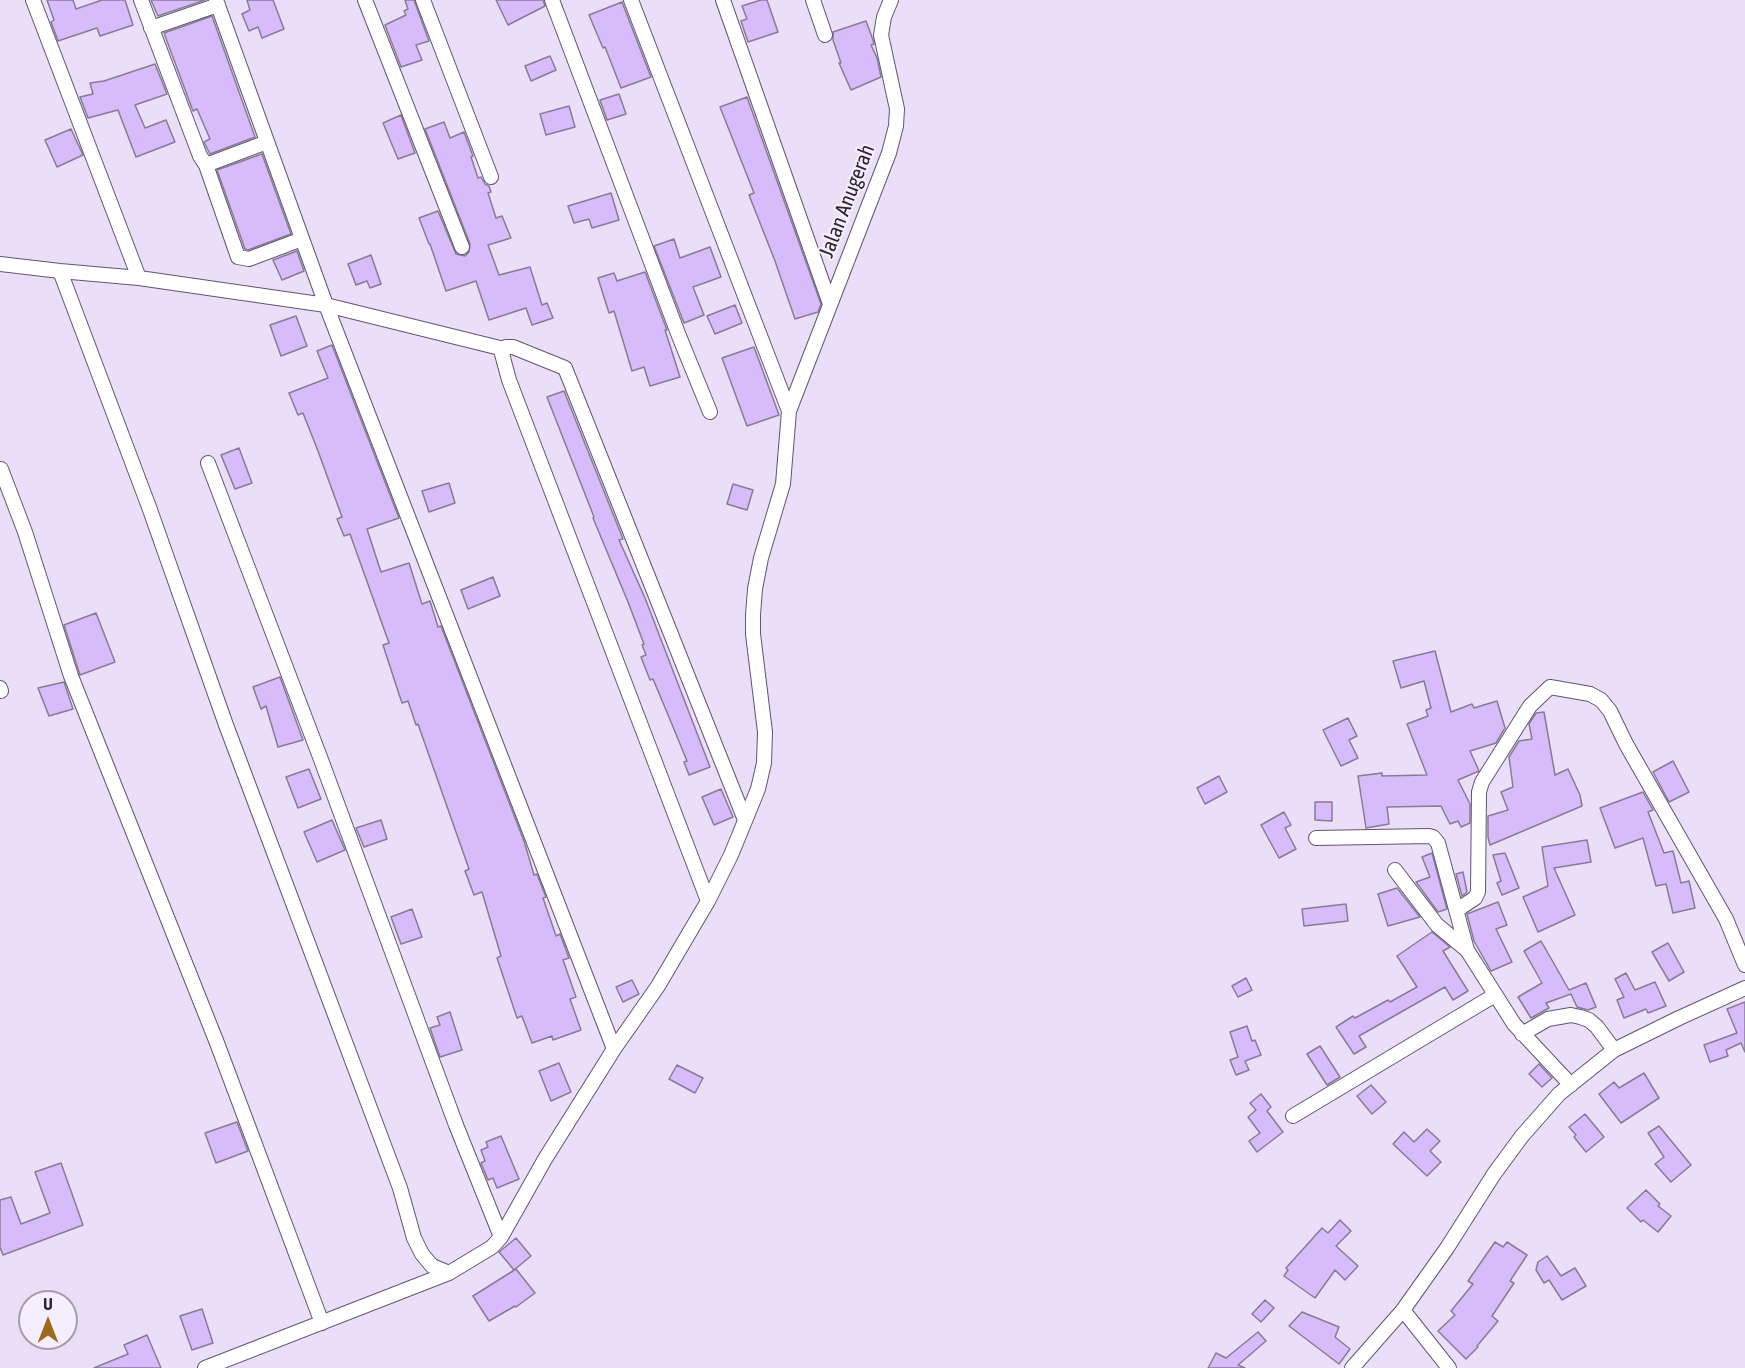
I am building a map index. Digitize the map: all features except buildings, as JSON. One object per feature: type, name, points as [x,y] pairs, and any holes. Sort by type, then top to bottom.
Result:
[{"type":"street","points":[[33,0],[139,278]]},
{"type":"street","points":[[141,0],[200,156],[206,165],[238,257],[249,259],[302,238]]},
{"type":"street","points":[[364,0],[462,247]]},
{"type":"street","points":[[423,0],[491,177]]},
{"type":"street","points":[[552,0],[710,412]]},
{"type":"street","points":[[205,1368],[449,1273],[492,1247],[501,1237],[545,1159],[614,1049],[658,986],[708,901],[760,782],[765,732],[753,634],[755,589],[783,484],[789,411],[631,0]]},
{"type":"street","points":[[723,0],[830,304]]},
{"type":"street","points":[[813,0],[825,35]]},
{"type":"street","name":"Jalan Anugerah","points":[[789,411],[889,153],[896,126],[897,109],[881,35],[884,17],[891,0]]},
{"type":"street","points":[[151,27],[217,2],[326,305],[614,1049]]},
{"type":"street","points":[[206,165],[267,142]]},
{"type":"street","points":[[0,264],[60,272],[139,278],[326,305],[504,349],[513,347],[565,368],[745,820]]},
{"type":"street","points":[[60,272],[400,1188],[414,1238],[422,1254],[432,1266],[449,1273]]},
{"type":"street","points":[[504,349],[502,354],[509,380],[708,901]]},
{"type":"street","points":[[208,463],[448,1103],[501,1237]]},
{"type":"street","points":[[1,469],[25,532],[74,684],[212,1033],[322,1323]]},
{"type":"street","points":[[1457,910],[1474,898],[1478,892],[1479,792],[1482,782],[1534,702],[1550,687],[1590,694],[1601,700],[1610,711],[1626,744],[1726,919],[1745,964]]},
{"type":"street","points":[[1316,838],[1433,837],[1438,843],[1467,950],[1522,1034],[1571,1085]]},
{"type":"street","points":[[1395,870],[1437,925],[1467,950]]},
{"type":"street","points":[[1352,1368],[1403,1310],[1447,1248],[1494,1174],[1522,1136],[1559,1094],[1614,1050],[1745,988]]},
{"type":"street","points":[[1293,1116],[1495,996]]},
{"type":"street","points":[[1522,1034],[1548,1019],[1571,1015],[1589,1020],[1614,1050]]},
{"type":"street","points":[[1403,1310],[1449,1368]]}]
